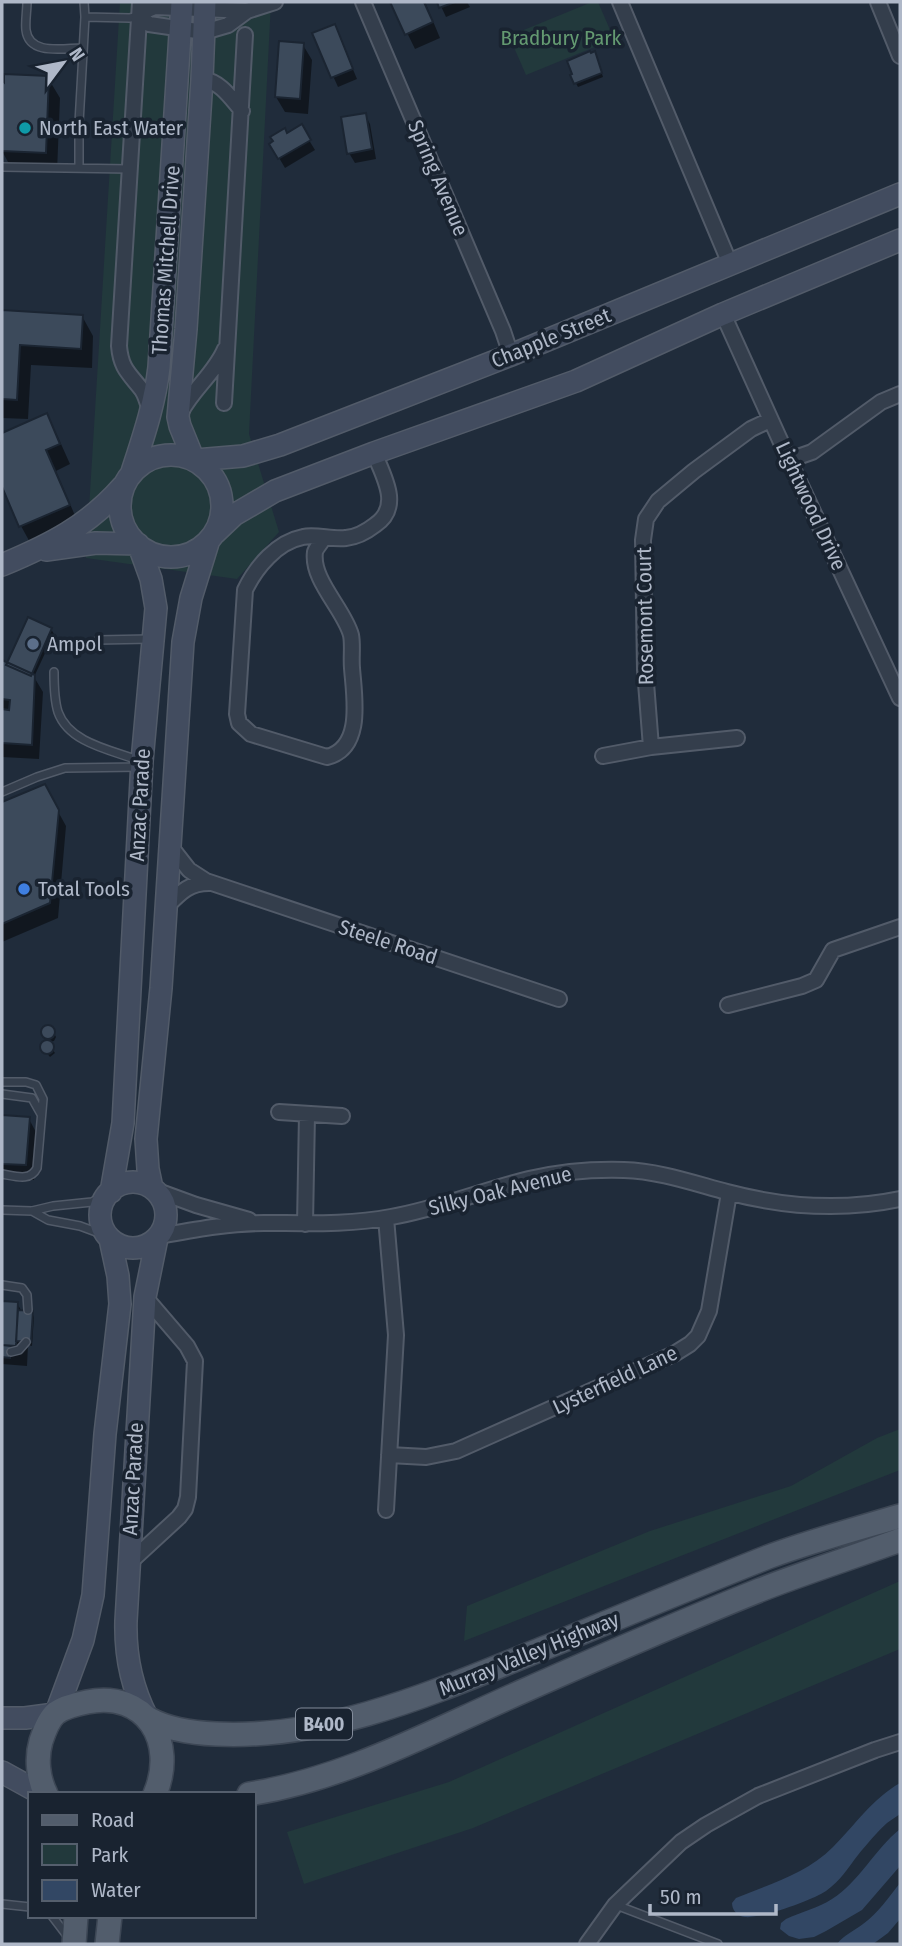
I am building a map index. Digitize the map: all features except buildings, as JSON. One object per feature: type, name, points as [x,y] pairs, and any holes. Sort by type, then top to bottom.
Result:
[{"type":"main road","name":"Thomas Mitchell Drive","points":[[194,459],[178,420],[205,6]]},
{"type":"main road","name":"Thomas Mitchell Drive","points":[[129,477],[151,412],[160,359],[181,12]]},
{"type":"main road","points":[[177,89],[202,79]]},
{"type":"main road","name":"Chapple Street","points":[[194,459],[254,454],[511,355],[900,194]]},
{"type":"main road","points":[[129,477],[121,499],[120,514],[128,533],[139,545],[155,554],[178,557],[198,551],[233,515],[275,491],[576,381],[723,314],[900,240]]},
{"type":"main road","points":[[2,565],[86,522],[142,464],[154,457],[176,454],[194,459],[213,476],[221,494],[222,519],[212,538]]},
{"type":"main road","name":"Anzac Parade","points":[[154,1189],[148,1168],[146,1139],[161,988],[184,634],[191,598],[212,538]]},
{"type":"main road","points":[[30,553],[96,543],[139,545]]},
{"type":"main road","name":"Anzac Parade","points":[[110,1193],[122,1123],[142,764],[156,620],[151,579],[139,545]]},
{"type":"main road","points":[[131,1182],[154,1189],[162,1198],[166,1213],[166,1223],[158,1237],[135,1249],[121,1247],[109,1238],[103,1228],[100,1214],[103,1202],[110,1193],[122,1184],[131,1182]]},
{"type":"main road","name":"Anzac Parade","points":[[148,1718],[138,1698],[128,1661],[126,1636],[145,1297],[158,1237]]},
{"type":"main road","name":"Anzac Parade","points":[[55,1714],[88,1624],[93,1595],[105,1434],[120,1304],[118,1276],[109,1238]]},
{"type":"main road","name":"Murray Valley Highway","points":[[148,1718],[167,1727],[188,1731],[241,1735],[291,1730],[356,1717],[450,1686],[769,1557],[900,1517]]},
{"type":"main road","name":"Murray Valley Highway","points":[[256,1792],[315,1779],[369,1760],[529,1688],[760,1591],[900,1540]]},
{"type":"main road","name":"B400","points":[[55,1714],[75,1705],[102,1700],[124,1704],[148,1718]]},
{"type":"main road","points":[[2,1718],[17,1719],[55,1714]]},
{"type":"main road","points":[[44,1792],[39,1751],[44,1733],[55,1714]]},
{"type":"main road","points":[[148,1718],[157,1733],[162,1753],[162,1774],[156,1792]]},
{"type":"main road","points":[[2,1772],[40,1792]]},
{"type":"main road","points":[[73,1944],[76,1918]]},
{"type":"main road","points":[[107,1944],[110,1918]]},
{"type":"street","points":[[140,9],[149,24],[205,6],[247,6],[275,2]]},
{"type":"street","name":"Spring Avenue","points":[[363,2],[511,355]]},
{"type":"street","points":[[620,2],[730,264]]},
{"type":"street","points":[[878,2],[900,56]]},
{"type":"street","points":[[181,12],[204,32],[228,26],[247,6]]},
{"type":"street","points":[[140,9],[118,346],[121,362],[144,393],[151,412]]},
{"type":"street","points":[[224,403],[245,35]]},
{"type":"street","points":[[202,79],[220,86],[242,111]]},
{"type":"street","name":"Lightwood Drive","points":[[723,314],[900,698]]},
{"type":"street","points":[[178,420],[189,399],[216,367],[227,344]]},
{"type":"street","points":[[789,460],[812,452],[881,402],[900,394]]},
{"type":"street","name":"Rosemont Court","points":[[651,747],[645,670],[642,540],[646,519],[658,501],[674,487],[751,429],[770,420]]},
{"type":"street","points":[[323,539],[315,550],[319,575],[345,618],[352,638],[355,717],[345,746],[334,756],[327,757],[251,734],[239,723],[237,713],[245,590],[251,576],[272,553],[289,541],[304,536],[323,539],[355,537],[380,522],[388,512],[391,502],[374,453]]},
{"type":"street","points":[[603,756],[651,747],[737,738]]},
{"type":"street","name":"Steele Road","points":[[170,847],[193,874],[218,885],[559,999]]},
{"type":"street","name":"Steele Road","points":[[167,906],[193,884],[218,885]]},
{"type":"street","points":[[728,1005],[802,986],[816,979],[833,950],[900,927]]},
{"type":"street","points":[[279,1112],[342,1116]]},
{"type":"street","points":[[304,1224],[307,1114]]},
{"type":"street","name":"Silky Oak Avenue","points":[[158,1237],[213,1227],[386,1218],[530,1179],[590,1170],[627,1170],[666,1175],[729,1193],[822,1207],[855,1206],[900,1199]]},
{"type":"street","name":"Silky Oak Avenue","points":[[154,1189],[196,1205],[264,1223]]},
{"type":"street","name":"Lysterfield Lane","points":[[389,1455],[426,1457],[456,1451],[690,1345],[698,1336],[709,1311],[729,1193]]},
{"type":"street","points":[[386,1218],[396,1335],[386,1510]]},
{"type":"street","points":[[128,1564],[179,1517],[185,1509],[188,1497],[195,1361],[187,1346],[145,1297]]},
{"type":"street","points":[[587,1944],[615,1905],[681,1842],[706,1825],[758,1796],[900,1742]]},
{"type":"lane","points":[[27,2],[25,29],[28,40],[44,48],[82,48]]},
{"type":"lane","points":[[79,168],[84,2]]},
{"type":"lane","points":[[85,17],[130,18],[140,9]]},
{"type":"lane","points":[[2,167],[130,169]]},
{"type":"lane","points":[[98,640],[153,639]]},
{"type":"lane","points":[[54,673],[56,703],[66,727],[89,742],[142,764]]},
{"type":"lane","points":[[2,792],[65,768],[142,764]]},
{"type":"lane","points":[[2,1082],[26,1082],[36,1085],[43,1099],[37,1168],[34,1174],[26,1177],[2,1174]]},
{"type":"lane","points":[[2,1094],[32,1098],[41,1115]]},
{"type":"lane","points":[[2,1210],[32,1211],[92,1202],[110,1193]]},
{"type":"lane","points":[[32,1211],[48,1220],[80,1226],[109,1238]]},
{"type":"lane","points":[[2,1285],[22,1288],[27,1295],[27,1310]]},
{"type":"lane","points":[[11,1352],[19,1350],[26,1342]]},
{"type":"lane","points":[[2,1904],[27,1906]]},
{"type":"lane","points":[[615,1905],[718,1944]]},
{"type":"lane","points":[[54,1918],[73,1944]]},
{"type":"green space","points":[[120,2],[271,2],[249,434],[279,532],[237,579],[86,558]]},
{"type":"green space","name":"Bradbury Park","points":[[592,2],[598,2],[614,39],[526,75],[509,36]]},
{"type":"green space","points":[[900,1429],[900,1470],[464,1641],[467,1606],[650,1531],[791,1486],[877,1438]]},
{"type":"green space","points":[[900,1581],[900,1649],[473,1828],[304,1884],[287,1832],[449,1782]]},
{"type":"water","points":[[900,1783],[900,1814],[876,1834],[831,1887],[810,1899],[774,1912],[745,1917],[736,1912],[732,1903],[736,1898],[811,1864],[833,1847],[881,1797]]},
{"type":"water","points":[[900,1829],[900,1866],[862,1910],[814,1937],[799,1939],[780,1929],[781,1923],[786,1919],[821,1905],[842,1892]]},
{"type":"water","points":[[900,1883],[900,1919],[888,1933],[873,1944],[837,1944],[874,1915]]},
{"type":"place","name":"North East Water","points":[[25,128]]},
{"type":"place","name":"Ampol","points":[[33,644]]},
{"type":"place","name":"Total Tools","points":[[24,889]]}]
